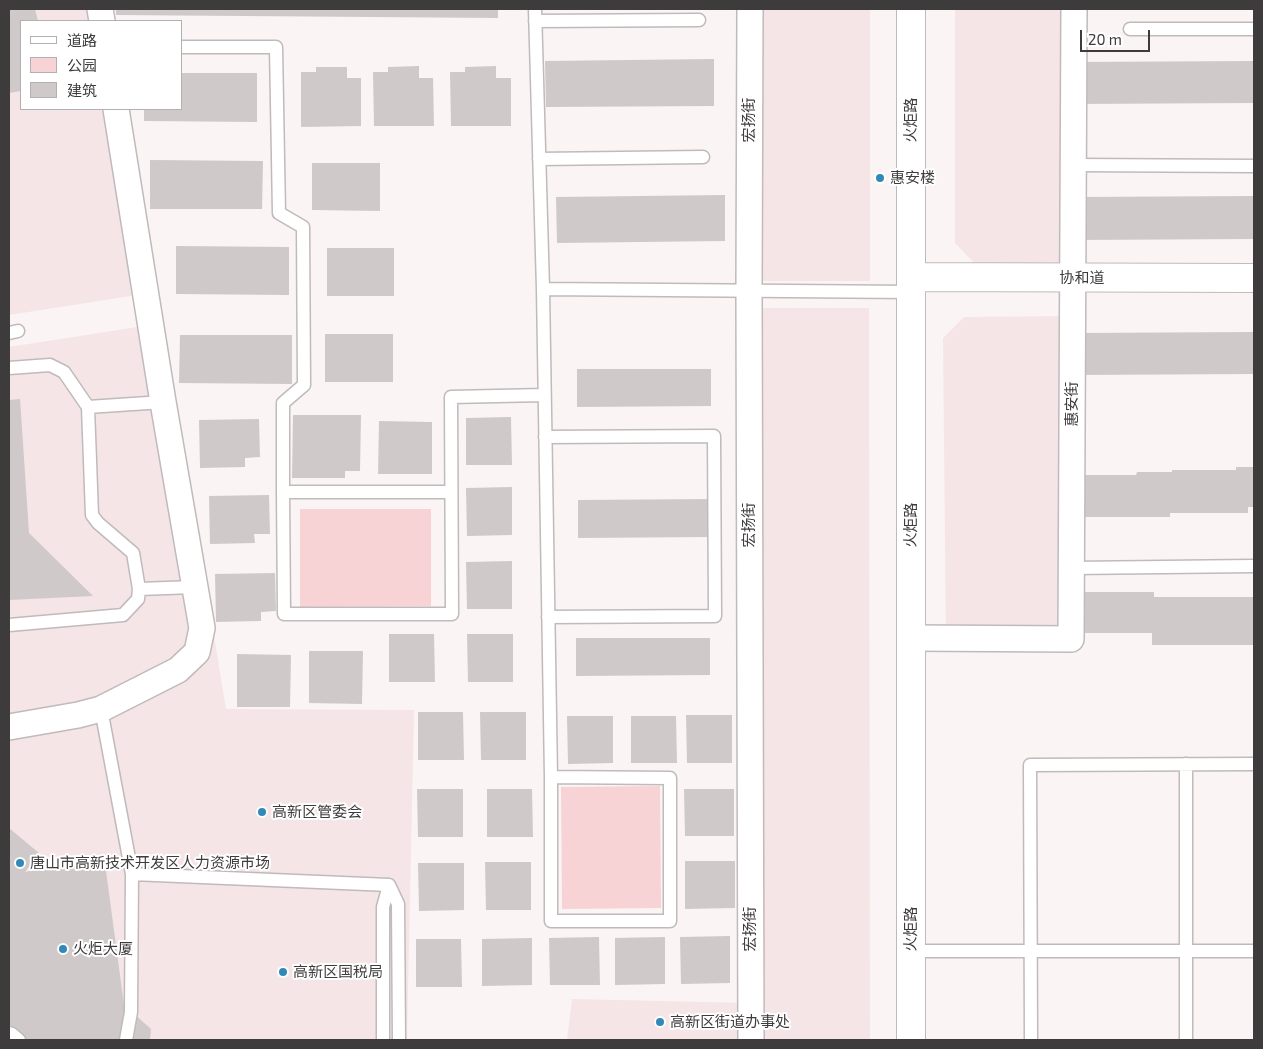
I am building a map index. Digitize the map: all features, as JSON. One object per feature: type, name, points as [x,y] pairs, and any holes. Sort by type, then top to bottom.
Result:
[{"type":"street","name":"宏扬街","points":[[750,9],[750,1040]]},
{"type":"street","name":"火炬路","points":[[911,9],[911,1040]]},
{"type":"street","name":"惠安街","points":[[911,638],[1072,639],[1074,9]]},
{"type":"street","points":[[9,727],[78,715],[100,709],[178,670],[197,652],[202,628],[116,110]]},
{"type":"street","name":"协和道","points":[[911,285],[1073,278],[1254,278]]},
{"type":"lane","points":[[551,777],[670,778],[670,920],[551,920],[551,777],[543,289],[535,15],[699,20]]},
{"type":"lane","points":[[1130,29],[1254,30]]},
{"type":"lane","points":[[182,47],[276,47],[279,213],[303,227],[304,385],[283,403],[284,614],[452,614],[451,397],[544,395]]},
{"type":"lane","points":[[539,158],[703,157]]},
{"type":"lane","points":[[1073,165],[1254,166]]},
{"type":"lane","points":[[543,289],[749,290],[911,285]]},
{"type":"lane","points":[[9,368],[50,366],[64,372],[88,407],[92,515],[98,523],[133,553],[139,589],[138,599],[123,615],[9,625]]},
{"type":"lane","points":[[88,407],[164,402]]},
{"type":"lane","points":[[545,437],[714,436],[715,616],[548,617]]},
{"type":"lane","points":[[283,492],[451,492]]},
{"type":"lane","points":[[1072,568],[1254,566]]},
{"type":"lane","points":[[139,589],[194,587]]},
{"type":"lane","points":[[100,709],[132,874],[131,1012],[126,1040]]},
{"type":"lane","points":[[1186,764],[1186,1040]]},
{"type":"lane","points":[[1031,1040],[1030,765],[1254,764]]},
{"type":"lane","points":[[132,874],[389,885]]},
{"type":"lane","points":[[383,1040],[383,907],[389,885]]},
{"type":"lane","points":[[389,885],[398,904],[399,1040]]},
{"type":"lane","points":[[911,951],[1254,951]]},
{"type":"lane","points":[[9,1033],[19,1040]]},
{"type":"shaded area","points":[[9,9],[90,9],[92,20],[20,20],[20,110],[106,110],[137,295],[9,315]]},
{"type":"shaded area","points":[[762,9],[870,9],[870,281],[762,281]]},
{"type":"shaded area","points":[[955,9],[1069,9],[1071,273],[984,273],[955,243]]},
{"type":"shaded area","points":[[758,308],[869,308],[870,1040],[759,1040]]},
{"type":"shaded area","points":[[1071,316],[1074,645],[946,647],[943,338],[964,317]]},
{"type":"shaded area","points":[[163,323],[226,709],[414,710],[407,1040],[9,1040],[9,347]]},
{"type":"shaded area","name":"高新区街道办事处","points":[[572,999],[750,1003],[750,1040],[567,1040]]},
{"type":"green space","points":[[300,509],[431,509],[431,606],[300,607]]},
{"type":"green space","points":[[660,786],[661,908],[562,909],[561,787]]},
{"type":"building","points":[[9,9],[35,9],[38,20],[20,20],[20,91],[9,93]]},
{"type":"building","points":[[116,9],[498,9],[498,18],[116,15]]},
{"type":"building","points":[[714,59],[714,106],[546,107],[545,61]]},
{"type":"building","points":[[1254,61],[1254,103],[1073,104],[1073,62]]},
{"type":"building","points":[[419,66],[419,78],[433,78],[434,126],[374,126],[373,72],[388,72],[388,67]]},
{"type":"building","points":[[496,66],[496,78],[511,78],[511,126],[451,126],[450,72],[465,72],[465,67]]},
{"type":"building","points":[[316,67],[347,67],[347,78],[361,78],[361,126],[301,127],[301,72],[316,72]]},
{"type":"building","points":[[182,73],[257,73],[257,122],[144,121],[144,110],[182,110]]},
{"type":"building","points":[[150,160],[263,161],[262,209],[150,209]]},
{"type":"building","points":[[312,163],[380,163],[380,211],[312,210]]},
{"type":"building","points":[[725,195],[725,241],[557,243],[556,197]]},
{"type":"building","points":[[1254,196],[1254,239],[1074,240],[1074,197]]},
{"type":"building","points":[[176,246],[289,247],[289,295],[176,294]]},
{"type":"building","points":[[327,248],[394,248],[394,296],[327,296]]},
{"type":"building","points":[[1254,332],[1254,374],[1074,375],[1074,333]]},
{"type":"building","points":[[325,334],[393,334],[393,382],[325,382]]},
{"type":"building","points":[[180,335],[292,335],[292,384],[179,383]]},
{"type":"building","points":[[577,369],[711,369],[711,406],[577,407]]},
{"type":"building","points":[[20,399],[29,533],[93,596],[9,600],[9,400]]},
{"type":"building","points":[[293,415],[361,415],[360,471],[345,471],[345,478],[292,478]]},
{"type":"building","points":[[511,417],[512,465],[466,465],[466,418]]},
{"type":"building","points":[[259,419],[260,457],[245,458],[245,467],[200,468],[199,420]]},
{"type":"building","points":[[379,421],[432,422],[432,474],[378,474]]},
{"type":"building","points":[[1236,467],[1254,467],[1254,507],[1248,507],[1248,513],[1170,513],[1170,517],[1074,517],[1075,475],[1136,475],[1137,472],[1172,472],[1172,470],[1236,470]]},
{"type":"building","points":[[512,487],[512,535],[467,536],[466,488]]},
{"type":"building","points":[[269,495],[270,534],[254,534],[255,543],[210,544],[209,496]]},
{"type":"building","points":[[711,499],[711,537],[578,538],[578,500]]},
{"type":"building","points":[[512,561],[512,609],[467,609],[466,562]]},
{"type":"building","points":[[275,573],[276,611],[261,612],[261,621],[216,622],[215,574]]},
{"type":"building","points":[[1071,592],[1154,592],[1154,597],[1254,597],[1254,645],[1152,645],[1152,633],[1071,633]]},
{"type":"building","points":[[389,634],[434,634],[435,682],[389,682]]},
{"type":"building","points":[[467,634],[513,634],[513,682],[468,682]]},
{"type":"building","points":[[576,638],[710,638],[710,675],[576,676]]},
{"type":"building","points":[[309,651],[363,651],[362,704],[309,703]]},
{"type":"building","points":[[237,654],[291,655],[290,707],[237,707]]},
{"type":"building","points":[[418,712],[463,712],[464,760],[418,760]]},
{"type":"building","points":[[480,712],[526,712],[526,760],[481,760]]},
{"type":"building","points":[[686,715],[732,715],[732,763],[687,763]]},
{"type":"building","points":[[567,716],[613,716],[613,763],[568,764]]},
{"type":"building","points":[[631,716],[676,716],[677,763],[631,763]]},
{"type":"building","points":[[417,789],[463,789],[463,837],[418,837]]},
{"type":"building","points":[[487,789],[532,789],[533,837],[487,837]]},
{"type":"building","points":[[684,789],[734,789],[734,836],[685,836]]},
{"type":"building","name":"火炬大厦","points":[[9,828],[39,853],[25,872],[104,856],[124,1005],[151,1029],[150,1040],[9,1040]]},
{"type":"building","points":[[685,861],[735,861],[735,908],[685,909]]},
{"type":"building","points":[[485,862],[531,862],[531,910],[486,910]]},
{"type":"building","points":[[418,863],[464,863],[464,910],[419,911]]},
{"type":"building","points":[[730,936],[730,983],[681,984],[680,937]]},
{"type":"building","points":[[599,937],[600,985],[550,985],[549,938]]},
{"type":"building","points":[[665,937],[665,984],[615,985],[615,938]]},
{"type":"building","points":[[532,938],[532,985],[482,986],[482,939]]},
{"type":"building","points":[[416,939],[461,939],[462,987],[416,987]]},
{"type":"place","name":"惠安楼","points":[[880,178]]},
{"type":"place","name":"高新区管委会","points":[[262,812]]},
{"type":"place","name":"唐山市高新技术开发区人力资源市场","points":[[20,863]]},
{"type":"place","name":"火炬大厦","points":[[63,949]]},
{"type":"place","name":"高新区国税局","points":[[283,972]]},
{"type":"place","name":"高新区街道办事处","points":[[660,1022]]}]
